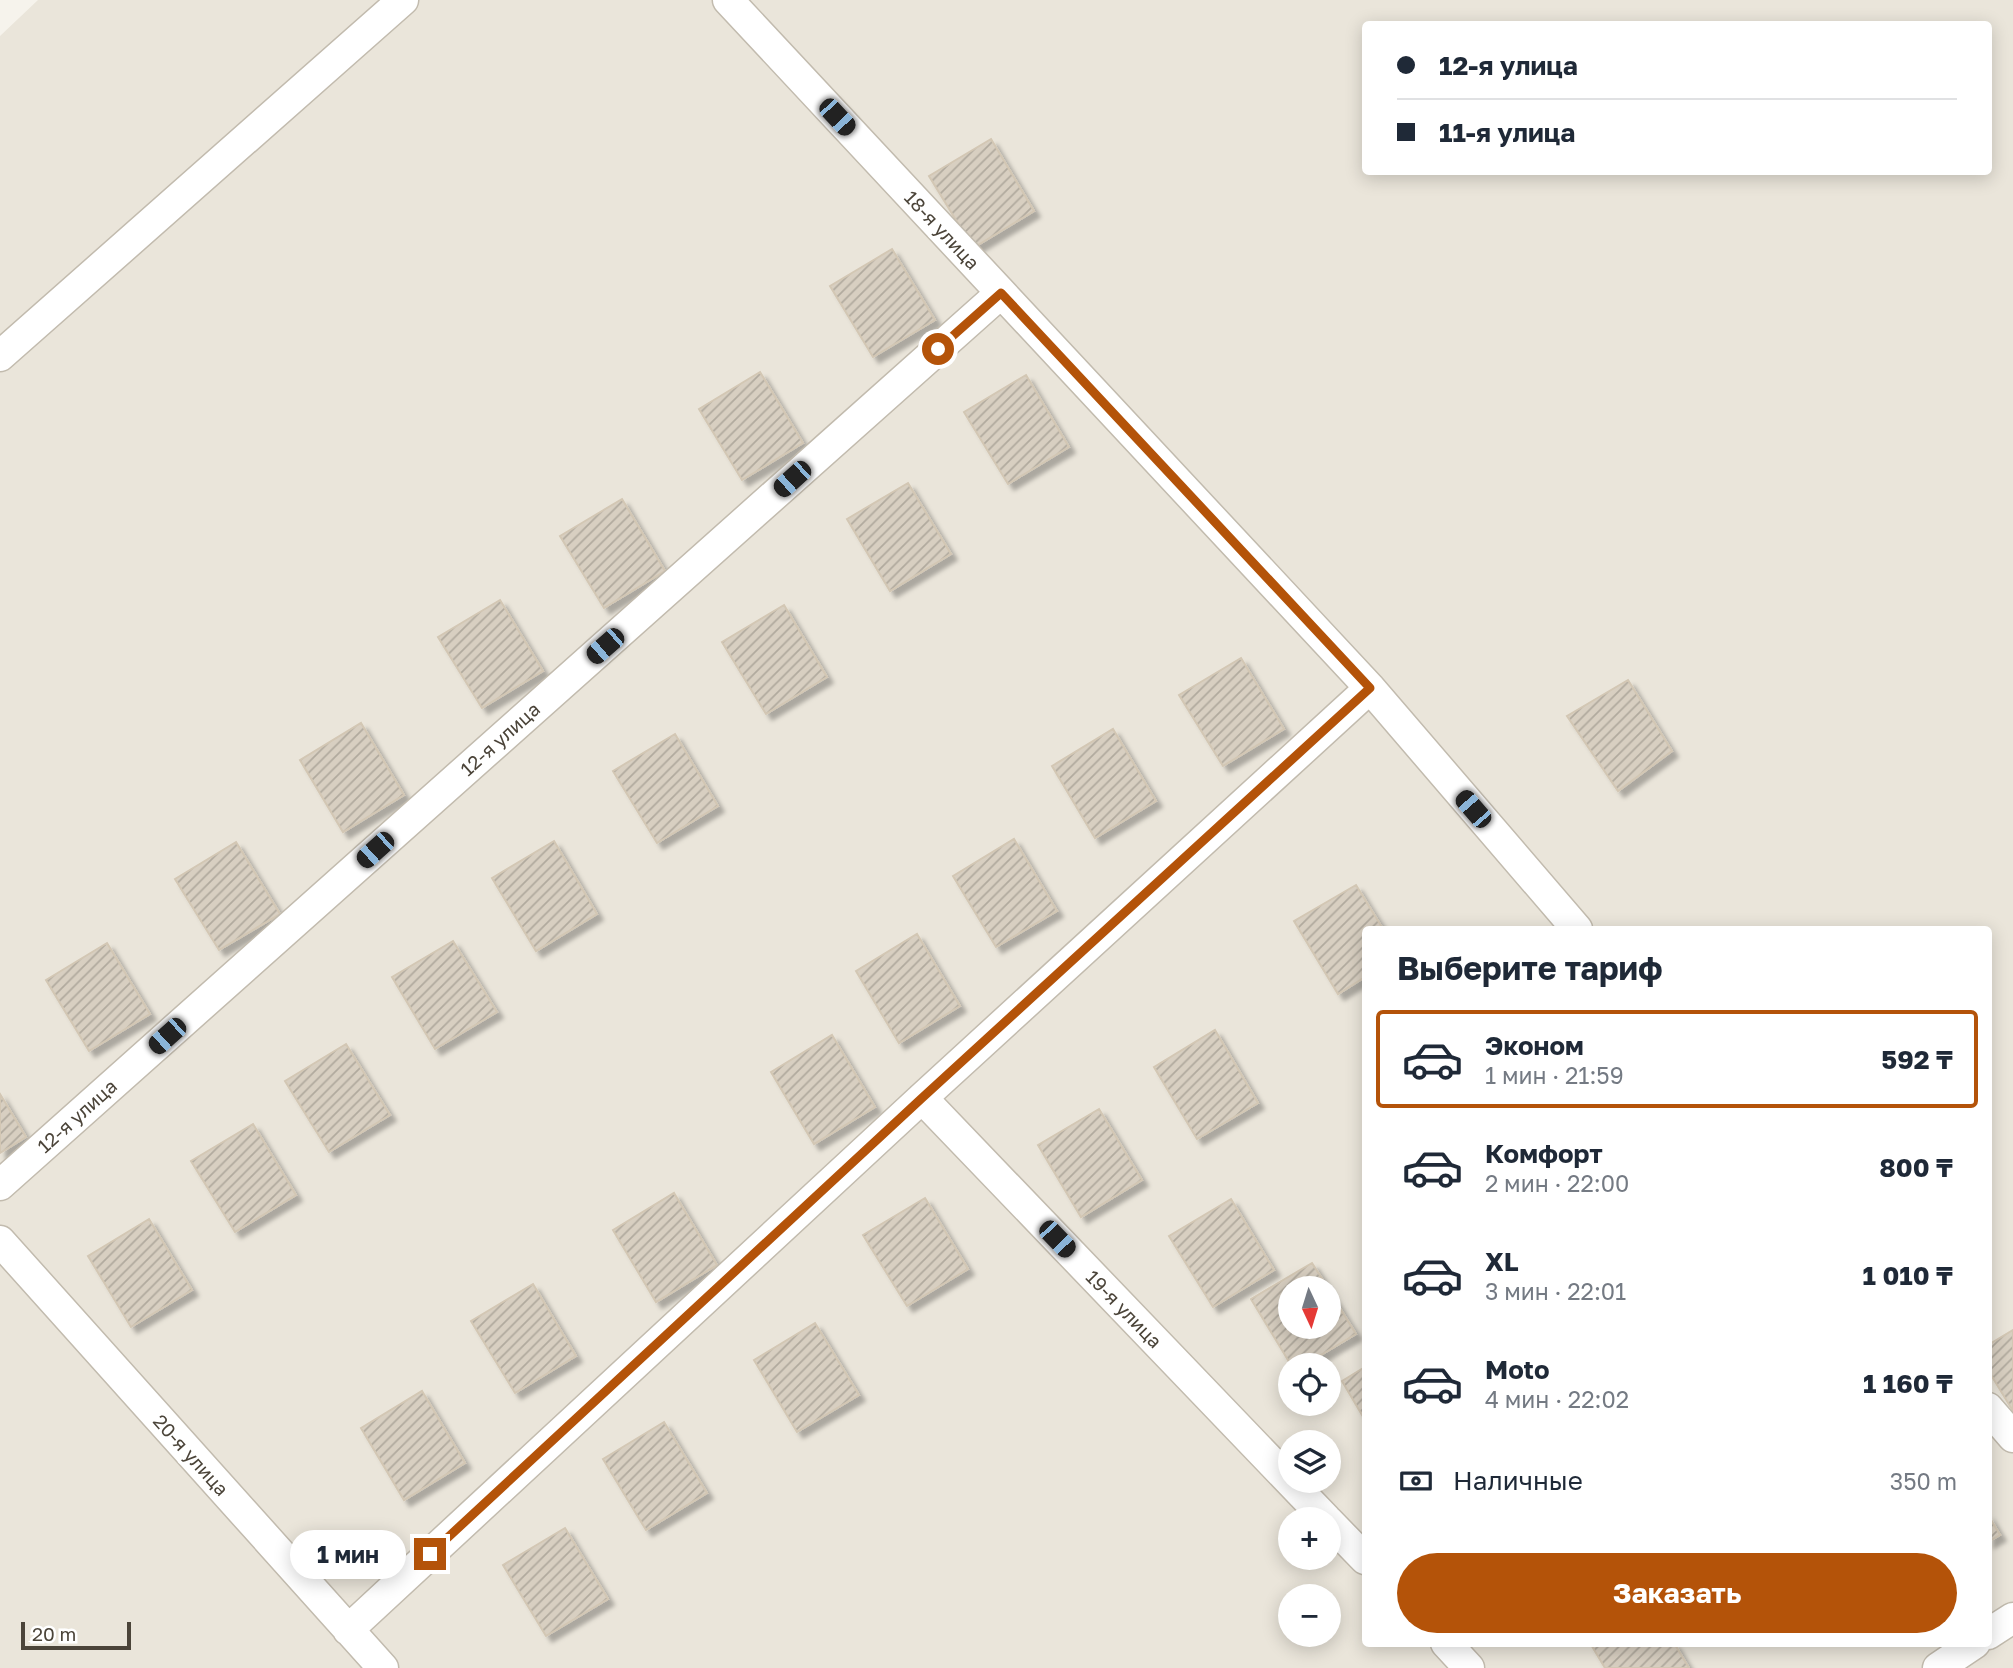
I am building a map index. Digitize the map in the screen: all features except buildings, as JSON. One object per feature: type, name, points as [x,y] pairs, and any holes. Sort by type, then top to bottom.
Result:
[{"type":"street","points":[[0,356],[403,0]]},
{"type":"street","name":"18-я улица","points":[[728,0],[1370,688],[1574,926]]},
{"type":"street","name":"12-я улица","points":[[0,1185],[1001,293]]},
{"type":"street","points":[[348,1630],[922,1098],[1370,688]]},
{"type":"street","name":"19-я улица","points":[[922,1098],[1315,1507]]},
{"type":"street","name":"20-я улица","points":[[0,1241],[383,1668]]},
{"type":"street","points":[[1992,1413],[2013,1437]]},
{"type":"street","name":"19-я улица","points":[[1341,1534],[1362,1556]]},
{"type":"street","points":[[1992,1631],[2013,1618]]},
{"type":"street","points":[[1450,1647],[1469,1668]]},
{"type":"street","points":[[1938,1668],[1969,1647]]},
{"type":"shaded area","points":[[38,0],[2013,0],[2013,1668],[0,1668],[0,36]]},
{"type":"route","points":[[430,1554],[1370,688],[1001,293],[938,349]]}]
